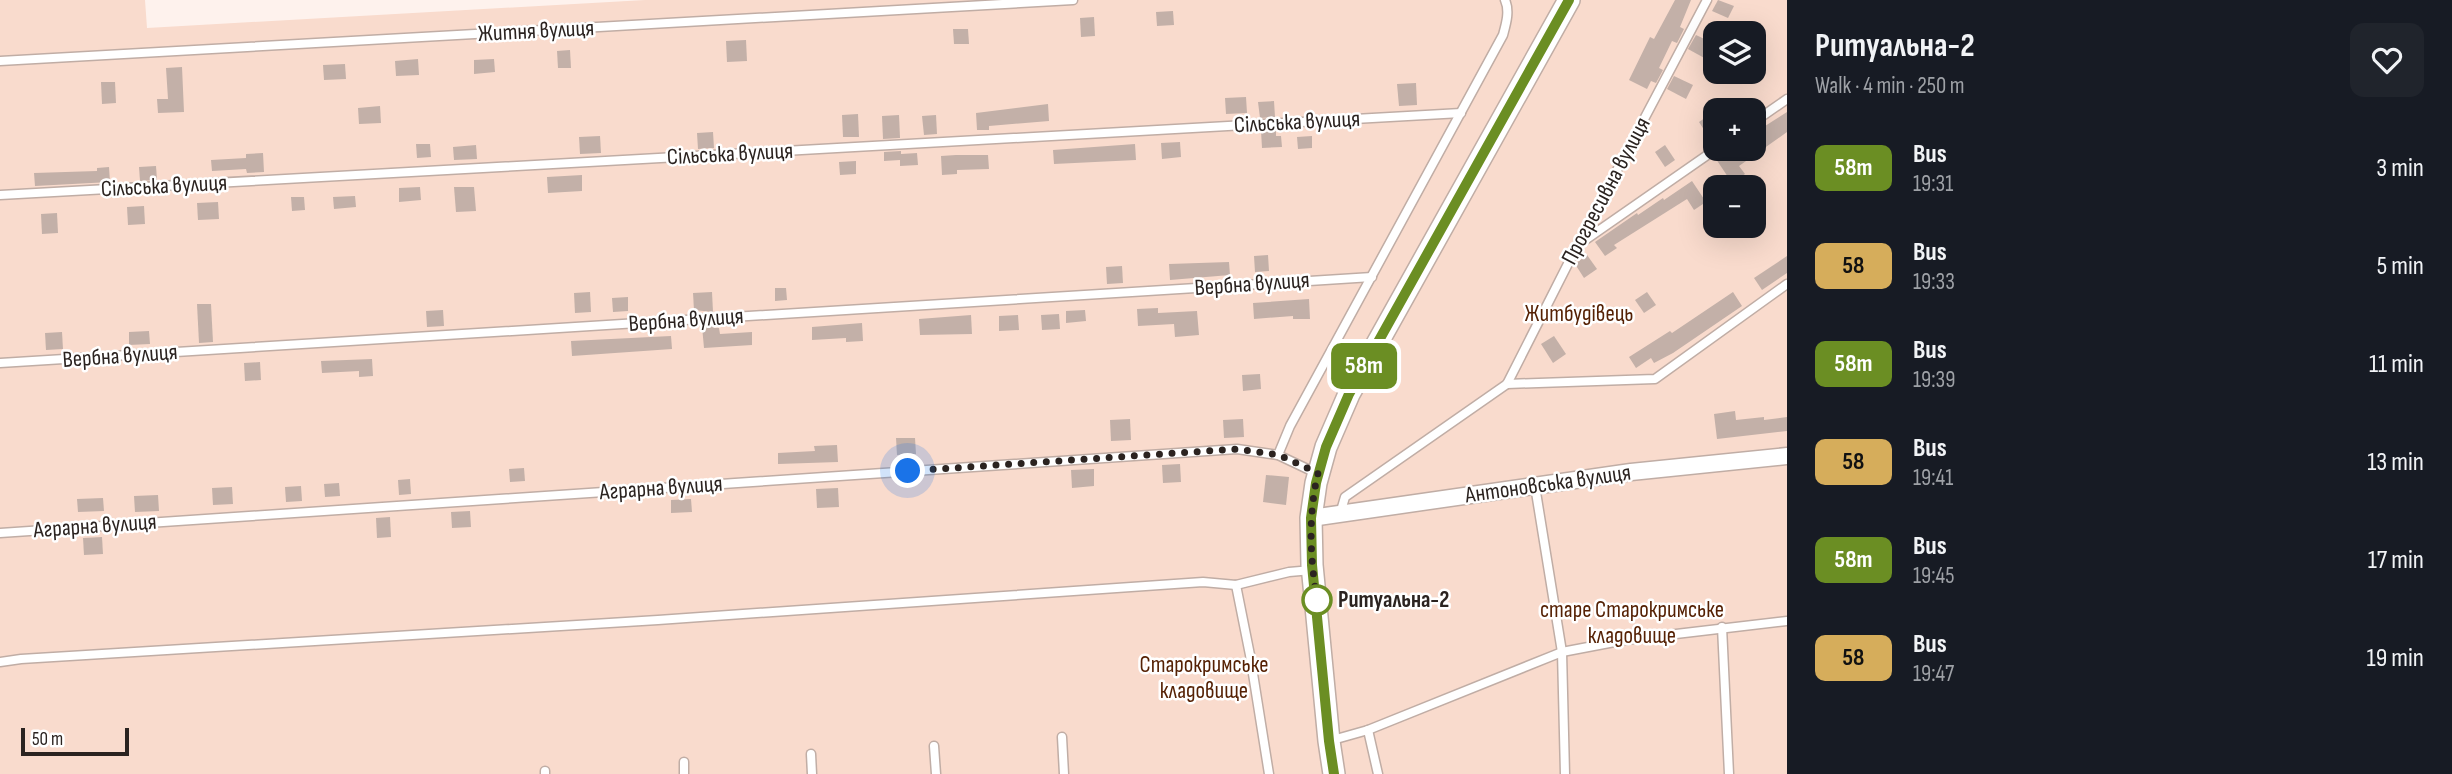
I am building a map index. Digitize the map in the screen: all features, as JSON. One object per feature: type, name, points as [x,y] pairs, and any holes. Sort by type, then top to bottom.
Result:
[{"type":"street","points":[[1334,774],[1312,570],[1311,518],[1318,473],[1349,394],[1569,0]]},
{"type":"street","name":"Антоновська вулиця","points":[[1311,518],[1631,471],[1787,456]]},
{"type":"lane","name":"Житня вулиця","points":[[0,61],[1073,0]]},
{"type":"lane","points":[[1279,455],[1290,426],[1503,35],[1507,20],[1504,0]]},
{"type":"lane","name":"Прогресивна вулиця","points":[[1507,384],[1707,0]]},
{"type":"lane","points":[[1766,114],[1787,99]]},
{"type":"lane","name":"Сільська вулиця","points":[[0,195],[1461,113]]},
{"type":"lane","points":[[1577,246],[1703,158]]},
{"type":"lane","name":"Вербна вулиця","points":[[0,363],[1372,277]]},
{"type":"lane","points":[[1340,514],[1345,498],[1507,384],[1655,379],[1784,288]]},
{"type":"lane","name":"Аграрна вулиця","points":[[0,533],[1237,449],[1279,455],[1318,473]]},
{"type":"lane","points":[[1535,486],[1562,652],[1565,774]]},
{"type":"lane","points":[[0,662],[1203,582],[1236,585],[1289,572],[1312,570]]},
{"type":"lane","points":[[1236,585],[1269,774]]},
{"type":"lane","points":[[1329,741],[1368,730],[1562,652],[1625,640],[1787,621]]},
{"type":"lane","points":[[1723,627],[1729,774]]},
{"type":"lane","points":[[1368,730],[1378,774]]},
{"type":"lane","points":[[1062,737],[1064,774]]},
{"type":"lane","points":[[934,746],[936,774]]},
{"type":"lane","points":[[811,754],[812,774]]},
{"type":"lane","points":[[684,762],[684,774]]},
{"type":"green space","points":[[0,0],[145,0],[147,28],[645,0],[1787,0],[1787,774],[0,774]]},
{"type":"building","points":[[1675,0],[1691,0],[1680,27],[1684,29],[1677,43],[1672,41],[1659,68],[1663,70],[1656,83],[1651,81],[1647,89],[1629,80],[1650,37],[1654,39]]},
{"type":"building","points":[[1718,0],[1734,6],[1728,18],[1712,11]]},
{"type":"building","points":[[1173,11],[1174,25],[1157,26],[1156,12]]},
{"type":"building","points":[[1094,17],[1095,36],[1081,37],[1080,18]]},
{"type":"building","points":[[953,29],[968,29],[969,44],[954,44]]},
{"type":"building","points":[[1696,35],[1703,38],[1703,57],[1688,49]]},
{"type":"building","points":[[746,40],[747,61],[727,62],[726,41]]},
{"type":"building","points":[[570,50],[571,68],[558,68],[557,51]]},
{"type":"building","points":[[418,59],[419,75],[396,76],[395,61]]},
{"type":"building","points":[[494,59],[495,72],[474,74],[474,60]]},
{"type":"building","points":[[345,64],[346,79],[324,80],[323,65]]},
{"type":"building","points":[[182,67],[184,112],[158,113],[157,99],[168,99],[166,68]]},
{"type":"building","points":[[1674,76],[1693,85],[1686,99],[1667,89]]},
{"type":"building","points":[[101,82],[115,82],[116,103],[102,104]]},
{"type":"building","points":[[1416,83],[1417,105],[1399,106],[1397,84]]},
{"type":"building","points":[[1246,97],[1247,113],[1226,114],[1225,98]]},
{"type":"building","points":[[1274,101],[1275,117],[1260,118],[1258,102]]},
{"type":"building","points":[[1048,104],[1049,121],[989,126],[989,130],[977,130],[976,113]]},
{"type":"building","points":[[380,106],[381,123],[359,124],[358,108]]},
{"type":"building","points":[[1787,112],[1787,132],[1766,147],[1766,125]]},
{"type":"building","points":[[858,114],[859,137],[843,137],[842,115]]},
{"type":"building","points":[[899,115],[900,138],[883,139],[882,116]]},
{"type":"building","points":[[936,115],[937,134],[924,135],[922,116]]},
{"type":"building","points":[[1276,130],[1276,136],[1281,136],[1282,147],[1262,148],[1261,131]]},
{"type":"building","points":[[713,132],[714,148],[698,149],[697,133]]},
{"type":"building","points":[[600,136],[601,153],[580,154],[579,137]]},
{"type":"building","points":[[1312,136],[1312,148],[1298,149],[1297,137]]},
{"type":"building","points":[[1180,142],[1181,157],[1162,159],[1161,143]]},
{"type":"building","points":[[416,144],[430,144],[431,157],[417,158]]},
{"type":"building","points":[[1135,144],[1136,160],[1054,164],[1053,150]]},
{"type":"building","points":[[476,145],[477,159],[454,160],[453,147]]},
{"type":"building","points":[[1665,145],[1675,160],[1665,167],[1655,152]]},
{"type":"building","points":[[901,151],[901,154],[917,153],[918,165],[900,166],[900,160],[884,161],[884,152]]},
{"type":"building","points":[[263,153],[264,172],[247,173],[246,169],[212,171],[211,160],[246,158],[246,154]]},
{"type":"building","points":[[988,155],[989,169],[957,170],[957,174],[942,175],[941,156]]},
{"type":"building","points":[[856,161],[856,174],[840,175],[839,162]]},
{"type":"building","points":[[1717,161],[1746,161],[1739,166],[1745,174],[1727,175]]},
{"type":"building","points":[[156,166],[157,180],[140,181],[139,167]]},
{"type":"building","points":[[109,167],[110,182],[35,186],[34,173],[97,171],[97,168]]},
{"type":"building","points":[[582,175],[582,191],[548,193],[547,177]]},
{"type":"building","points":[[1692,181],[1703,198],[1703,204],[1694,210],[1687,199],[1614,245],[1617,248],[1605,256],[1595,242],[1637,213],[1638,215],[1663,198],[1664,200]]},
{"type":"building","points":[[420,187],[421,200],[399,202],[399,188]]},
{"type":"building","points":[[454,187],[474,187],[476,211],[456,212]]},
{"type":"building","points":[[355,196],[356,207],[334,209],[333,197]]},
{"type":"building","points":[[291,197],[304,197],[305,210],[292,211]]},
{"type":"building","points":[[218,202],[219,219],[198,220],[197,203]]},
{"type":"building","points":[[144,206],[145,224],[128,225],[127,207]]},
{"type":"building","points":[[57,213],[58,233],[42,234],[41,214]]},
{"type":"building","points":[[1268,255],[1269,271],[1255,272],[1254,256]]},
{"type":"building","points":[[1587,255],[1597,269],[1584,278],[1575,264]]},
{"type":"building","points":[[1787,256],[1787,273],[1762,290],[1754,278]]},
{"type":"building","points":[[1229,262],[1230,275],[1170,280],[1169,264]]},
{"type":"building","points":[[1122,266],[1123,283],[1107,284],[1106,267]]},
{"type":"building","points":[[775,288],[786,288],[787,300],[775,301]]},
{"type":"building","points":[[590,292],[591,312],[575,313],[574,293]]},
{"type":"building","points":[[712,292],[713,312],[694,310],[693,293]]},
{"type":"building","points":[[1647,292],[1656,305],[1644,313],[1635,300]]},
{"type":"building","points":[[1733,292],[1742,306],[1673,353],[1654,363],[1651,358],[1636,368],[1629,357],[1670,331],[1672,333]]},
{"type":"building","points":[[628,297],[628,311],[613,312],[612,298]]},
{"type":"building","points":[[1309,299],[1310,319],[1293,319],[1293,316],[1254,319],[1253,303]]},
{"type":"building","points":[[197,304],[211,304],[213,342],[199,343]]},
{"type":"building","points":[[1158,308],[1158,313],[1197,311],[1199,335],[1175,337],[1174,324],[1138,326],[1137,309]]},
{"type":"building","points":[[443,310],[444,326],[427,327],[426,311]]},
{"type":"building","points":[[1085,310],[1086,321],[1066,323],[1066,311]]},
{"type":"building","points":[[1059,314],[1060,329],[1042,330],[1041,315]]},
{"type":"building","points":[[971,315],[972,334],[920,335],[919,319]]},
{"type":"building","points":[[1018,315],[1019,330],[999,331],[999,316]]},
{"type":"building","points":[[862,323],[863,341],[846,342],[846,338],[812,340],[812,327]]},
{"type":"building","points":[[713,325],[714,328],[719,328],[720,334],[752,332],[752,345],[704,348],[702,326]]},
{"type":"building","points":[[149,331],[150,344],[129,345],[129,332]]},
{"type":"building","points":[[62,332],[63,349],[46,350],[45,333]]},
{"type":"building","points":[[671,336],[672,349],[572,356],[571,341]]},
{"type":"building","points":[[1554,336],[1566,354],[1553,363],[1541,344]]},
{"type":"building","points":[[372,359],[373,376],[359,377],[359,371],[322,373],[321,361]]},
{"type":"building","points":[[260,362],[261,380],[245,381],[244,363]]},
{"type":"building","points":[[1260,374],[1261,389],[1243,391],[1242,375]]},
{"type":"building","points":[[1735,411],[1736,420],[1787,417],[1787,431],[1717,439],[1714,414]]},
{"type":"building","points":[[1130,419],[1131,440],[1111,441],[1110,420]]},
{"type":"building","points":[[1243,419],[1244,437],[1224,438],[1223,420]]},
{"type":"building","points":[[896,438],[915,438],[916,454],[897,455]]},
{"type":"building","points":[[837,445],[838,462],[778,464],[778,453],[815,451],[814,446]]},
{"type":"building","points":[[1180,464],[1181,482],[1163,483],[1162,465]]},
{"type":"building","points":[[524,468],[525,481],[510,482],[509,469]]},
{"type":"building","points":[[1094,469],[1094,486],[1072,488],[1071,470]]},
{"type":"building","points":[[1266,475],[1289,477],[1286,505],[1263,502]]},
{"type":"building","points":[[410,479],[411,494],[399,495],[398,480]]},
{"type":"building","points":[[339,483],[340,496],[325,497],[324,484]]},
{"type":"building","points":[[301,486],[302,501],[286,502],[285,487]]},
{"type":"building","points":[[232,487],[233,504],[213,505],[212,488]]},
{"type":"building","points":[[838,488],[839,507],[817,508],[816,489]]},
{"type":"building","points":[[158,495],[159,511],[135,512],[134,496]]},
{"type":"building","points":[[103,498],[104,511],[78,512],[77,499]]},
{"type":"building","points":[[691,499],[692,512],[671,513],[671,500]]},
{"type":"building","points":[[470,511],[471,527],[452,528],[451,512]]},
{"type":"building","points":[[390,517],[391,537],[377,538],[376,518]]},
{"type":"building","points":[[102,537],[103,554],[84,555],[83,538]]},
{"type":"bus line","name":"58т","points":[[1334,774],[1311,552],[1311,518],[1318,473],[1349,394],[1569,0]]},
{"type":"place","name":"Ритуальна-2","points":[[1317,600]]},
{"type":"route","points":[[908,471],[1237,449],[1279,455],[1318,473],[1311,518],[1312,565],[1317,600]]},
{"type":"park label","name":"Житбудівець","points":[[1579,314]]},
{"type":"park label","name":"старе Старокримське кладовище","points":[[1632,623]]},
{"type":"park label","name":"Старокримське кладовище","points":[[1204,678]]}]
